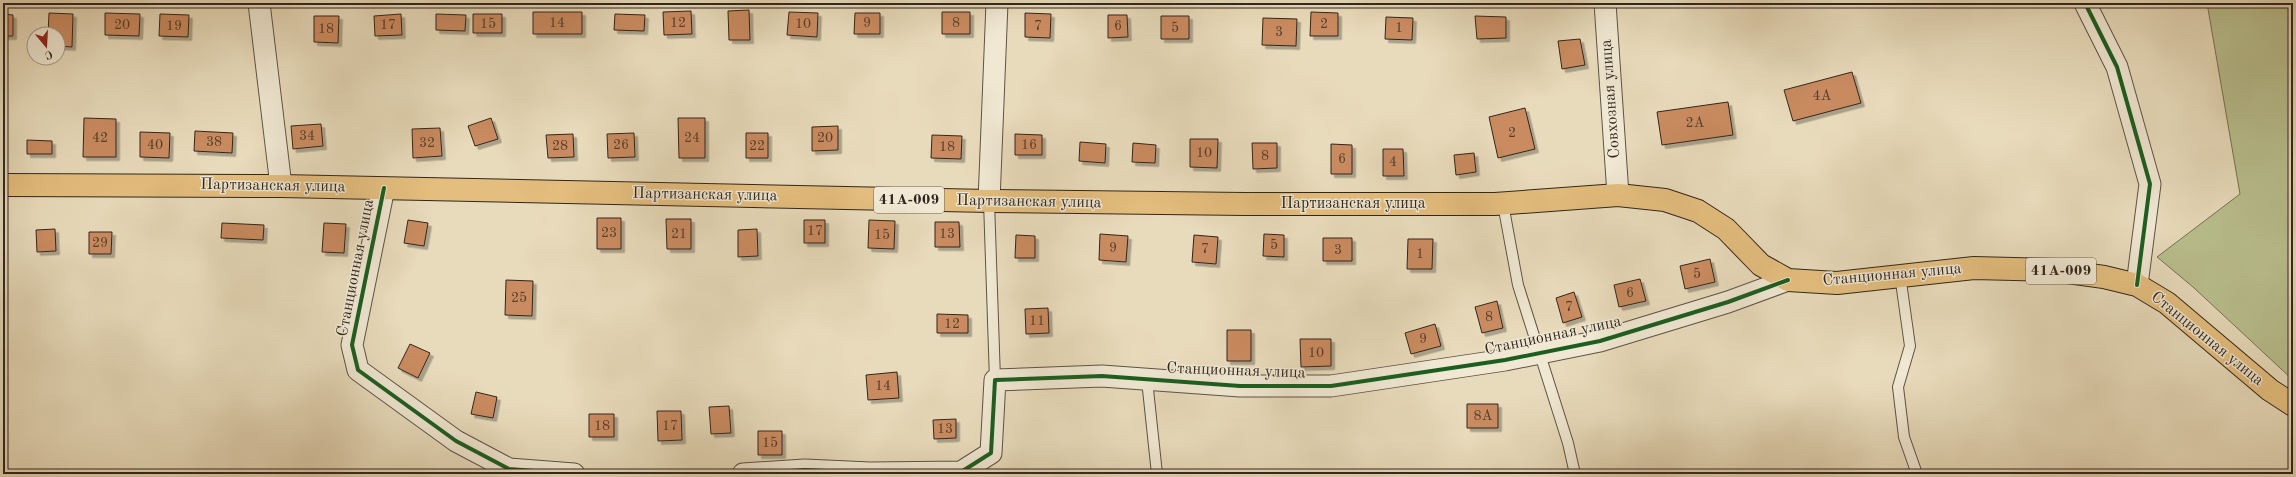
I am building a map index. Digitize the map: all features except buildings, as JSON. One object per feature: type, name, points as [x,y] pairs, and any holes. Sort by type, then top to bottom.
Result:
[{"type":"main road","name":"Партизанская улица","points":[[3,184],[281,186],[989,202],[1503,204],[1618,195],[1665,200],[1698,211],[1726,229],[1761,265],[1788,280]]},
{"type":"main road","name":"Станционная улица","points":[[1788,280],[1837,283],[1974,268],[2053,270],[2104,277],[2137,285],[2167,303],[2270,390],[2293,405]]},
{"type":"street","points":[[258,3],[281,186]]},
{"type":"street","points":[[989,202],[998,3]]},
{"type":"street","name":"Совхозная улица","points":[[1605,3],[1618,195]]},
{"type":"street","points":[[2085,3],[2117,67],[2150,184],[2137,285]]},
{"type":"street","name":"Станционная улица","points":[[384,188],[352,344],[358,370],[456,441],[510,469],[574,474]]},
{"type":"street","name":"Станционная улица","points":[[995,380],[1102,376],[1240,386],[1331,386],[1539,353],[1600,341],[1728,302],[1788,280]]},
{"type":"street","points":[[743,474],[805,470],[870,474],[961,472],[991,453],[995,380]]},
{"type":"lane","points":[[989,202],[995,380]]},
{"type":"lane","points":[[1503,204],[1518,284],[1568,443],[1575,474]]},
{"type":"lane","points":[[1900,275],[1910,346],[1898,387],[1904,438],[1917,474]]},
{"type":"lane","points":[[1147,380],[1157,474]]},
{"type":"lane","points":[[979,474],[991,453]]},
{"type":"green space","points":[[2207,3],[2293,3],[2293,380],[2193,287],[2157,257],[2240,194]]},
{"type":"cycle path","points":[[2085,3],[2117,67],[2150,184],[2137,285]]},
{"type":"cycle path","points":[[384,188],[352,345],[358,370],[456,441],[509,469],[574,474]]},
{"type":"cycle path","points":[[743,474],[805,470],[870,473],[961,472],[991,453],[995,380],[1102,376],[1240,386],[1331,386],[1505,360],[1600,341],[1728,302],[1788,280]]}]
